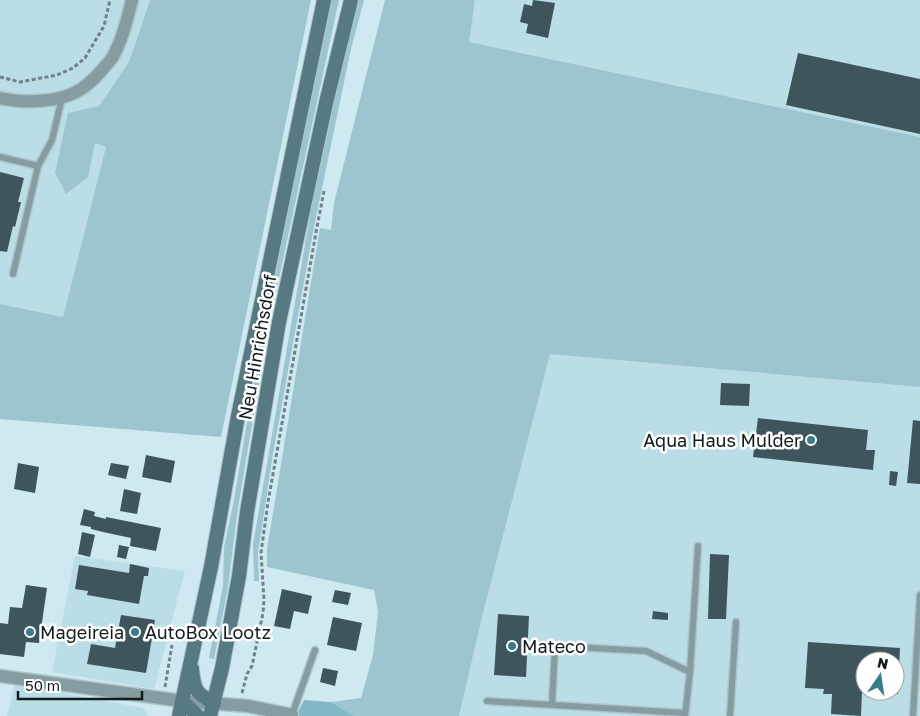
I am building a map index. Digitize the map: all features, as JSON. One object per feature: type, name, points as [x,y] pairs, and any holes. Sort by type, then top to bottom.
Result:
[{"type":"main road","name":"Neu Hinrichsdorf","points":[[179,716],[211,567],[238,416],[324,0]]},
{"type":"main road","name":"Neu Hinrichsdorf","points":[[212,710],[222,668],[239,576],[247,512],[279,322],[326,103],[351,0]]},
{"type":"main road","points":[[191,662],[193,684],[212,710]]},
{"type":"main road","points":[[182,700],[198,716]]},
{"type":"street","points":[[0,98],[34,101],[54,100],[76,93],[95,78],[111,59],[121,39],[132,0]]},
{"type":"street","points":[[0,676],[182,700],[212,710],[248,706],[292,715]]},
{"type":"lane","points":[[13,274],[38,166],[52,140],[62,97]]},
{"type":"lane","points":[[0,157],[38,166]]},
{"type":"lane","points":[[487,701],[685,715],[690,672],[698,546]]},
{"type":"lane","points":[[913,716],[920,595]]},
{"type":"lane","points":[[730,716],[736,622]]},
{"type":"lane","points":[[552,705],[555,646],[646,651],[690,672]]},
{"type":"lane","points":[[292,715],[315,650]]},
{"type":"path","points":[[0,77],[20,82],[57,75],[73,68],[84,58],[104,26],[110,0]]},
{"type":"path","points":[[239,706],[246,674],[252,666],[263,612],[261,553],[268,502],[324,190]]},
{"type":"path","points":[[163,697],[172,645]]},
{"type":"shaded area","points":[[0,0],[150,0],[129,62],[99,106],[68,113],[88,177],[95,143],[106,147],[63,317],[0,304]]},
{"type":"shaded area","points":[[150,0],[311,0],[221,437],[0,419],[0,304],[63,317],[106,147],[95,143],[88,177],[66,194],[55,173],[68,113],[99,106],[129,62]]},
{"type":"shaded area","points":[[331,0],[339,0],[269,324],[238,508],[228,587],[214,659],[209,658],[223,586],[224,547],[233,505],[264,321]]},
{"type":"shaded area","points":[[359,0],[364,0],[351,49],[314,227],[273,454],[258,553],[259,581],[254,581],[253,544],[312,204],[346,49]]},
{"type":"shaded area","points":[[385,0],[475,0],[469,42],[920,137],[920,387],[550,354],[482,617],[459,716],[354,716],[331,702],[361,698],[373,655],[378,612],[374,590],[267,567],[267,549],[320,228],[331,230],[334,203]]},
{"type":"shaded area","points":[[475,0],[920,0],[920,137],[469,42]]},
{"type":"shaded area","points":[[550,354],[920,387],[920,716],[459,716],[482,617]]},
{"type":"shaded area","points":[[75,556],[185,571],[154,689],[52,672]]},
{"type":"shaded area","points":[[15,684],[143,708],[149,716],[7,716]]},
{"type":"shaded area","points":[[304,700],[331,702],[354,716],[296,716]]},
{"type":"building","points":[[533,0],[555,3],[548,38],[526,33],[528,24],[520,22],[524,4],[532,6]]},
{"type":"building","points":[[798,53],[920,79],[920,134],[786,105]]},
{"type":"building","points":[[0,172],[24,178],[18,202],[21,202],[7,252],[0,251]]},
{"type":"building","points":[[721,383],[750,384],[749,406],[720,405]]},
{"type":"building","name":"Aqua Haus Mulder","points":[[758,418],[868,430],[866,450],[875,450],[873,470],[753,457]]},
{"type":"building","points":[[913,420],[920,421],[920,484],[907,483]]},
{"type":"building","points":[[146,455],[175,461],[171,483],[142,477]]},
{"type":"building","points":[[18,463],[39,467],[35,493],[14,489]]},
{"type":"building","points":[[111,463],[129,466],[126,479],[108,475]]},
{"type":"building","points":[[890,471],[898,472],[896,486],[889,485]]},
{"type":"building","points":[[124,489],[141,493],[137,514],[120,511]]},
{"type":"building","points":[[84,509],[95,512],[94,516],[106,519],[106,517],[161,528],[156,551],[130,546],[131,538],[80,525]]},
{"type":"building","points":[[82,532],[95,535],[90,557],[78,554]]},
{"type":"building","points":[[119,545],[129,547],[126,559],[117,557]]},
{"type":"building","points":[[710,554],[729,555],[726,619],[708,619]]},
{"type":"building","points":[[130,564],[149,568],[148,576],[144,576],[139,604],[87,595],[88,591],[75,589],[79,565],[129,573]]},
{"type":"building","points":[[26,585],[47,588],[39,643],[26,642],[24,657],[0,654],[0,623],[8,624],[10,607],[22,608]]},
{"type":"building","points":[[282,589],[312,596],[308,614],[294,611],[290,629],[274,626]]},
{"type":"building","points":[[335,590],[351,593],[348,605],[332,602]]},
{"type":"building","points":[[653,611],[668,613],[668,620],[652,619]]},
{"type":"building","name":"Mateco","points":[[498,614],[529,616],[526,677],[494,675]]},
{"type":"building","name":"AutoBox Lootz","points":[[121,615],[155,620],[146,673],[87,664],[91,644],[115,648]]},
{"type":"building","points":[[333,617],[362,623],[356,651],[327,645]]},
{"type":"building","points":[[808,642],[900,648],[900,651],[855,651],[855,701],[862,701],[861,716],[831,714],[832,694],[823,694],[824,689],[805,688]]},
{"type":"building","points":[[323,668],[338,671],[335,686],[320,682]]},
{"type":"place","name":"Aqua Haus Mulder","points":[[811,440]]},
{"type":"place","name":"Mageireia","points":[[30,632]]},
{"type":"place","name":"AutoBox Lootz","points":[[135,632]]},
{"type":"place","name":"Mateco","points":[[512,646]]}]
